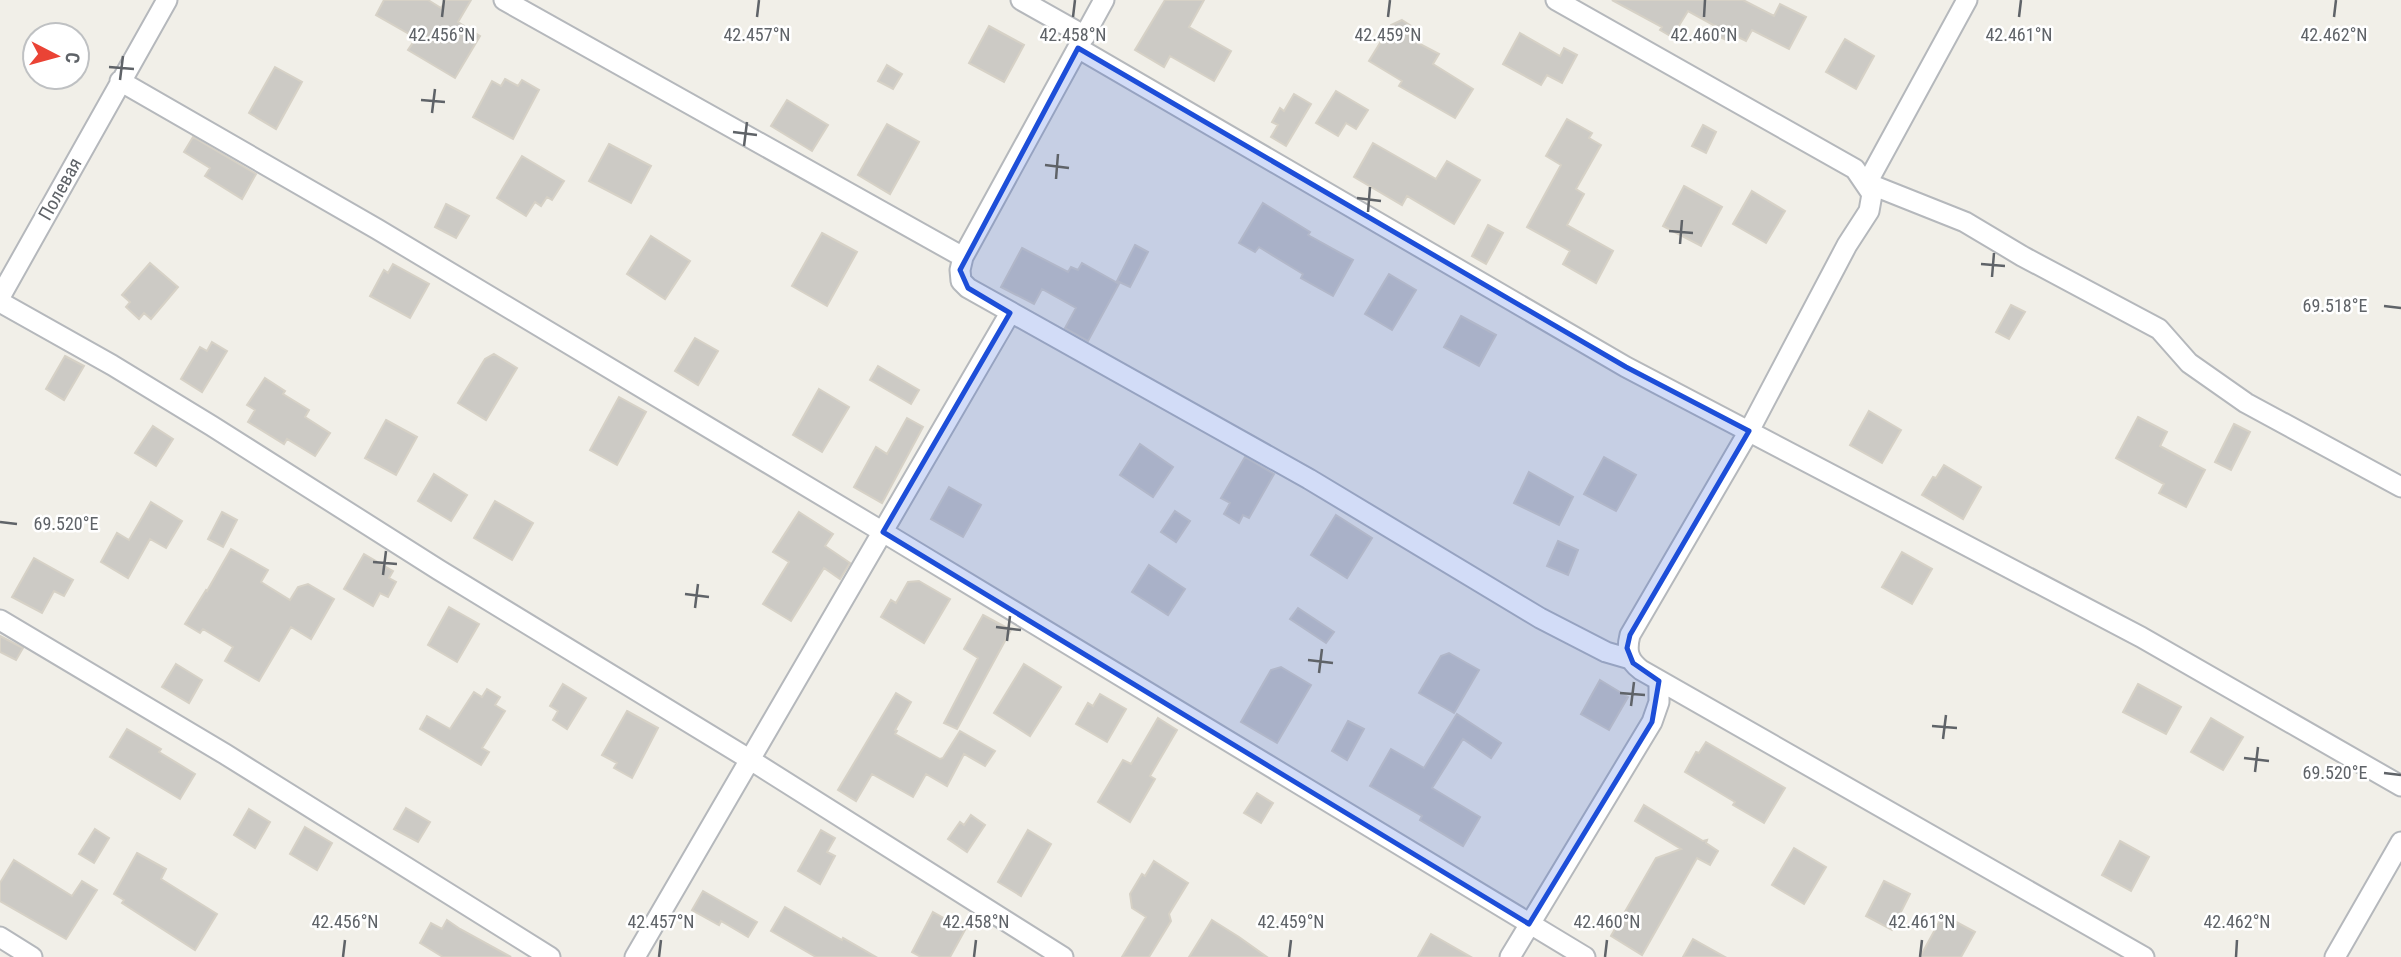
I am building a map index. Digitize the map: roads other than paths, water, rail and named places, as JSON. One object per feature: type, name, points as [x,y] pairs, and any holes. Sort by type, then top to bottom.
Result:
[{"type":"street","name":"Полевая","points":[[0,299],[167,0]]},
{"type":"street","points":[[504,0],[963,257]]},
{"type":"street","points":[[1021,0],[1082,42],[1626,367],[2141,637],[2401,786]]},
{"type":"street","points":[[1104,0],[963,257],[961,281],[968,288],[1308,479],[1540,618],[1606,652],[1630,659],[1641,670],[1659,681],[2144,957]]},
{"type":"street","points":[[1556,0],[1855,169],[1872,194],[1869,211],[1847,245],[1749,431],[1630,635],[1627,648],[1630,659]]},
{"type":"street","points":[[1867,183],[1967,0]]},
{"type":"street","points":[[120,81],[365,222],[1585,957]]},
{"type":"street","points":[[1867,183],[1965,222],[2022,257],[2159,329],[2189,363],[2246,403],[2401,486]]},
{"type":"street","points":[[0,299],[112,365],[439,570],[749,759],[1063,957]]},
{"type":"street","points":[[635,957],[1010,313]]},
{"type":"street","points":[[0,620],[225,754],[550,957]]},
{"type":"street","points":[[1510,957],[1652,722],[1659,702],[1659,681]]},
{"type":"street","points":[[2335,957],[2401,842]]},
{"type":"street","points":[[0,937],[32,957]]}]
